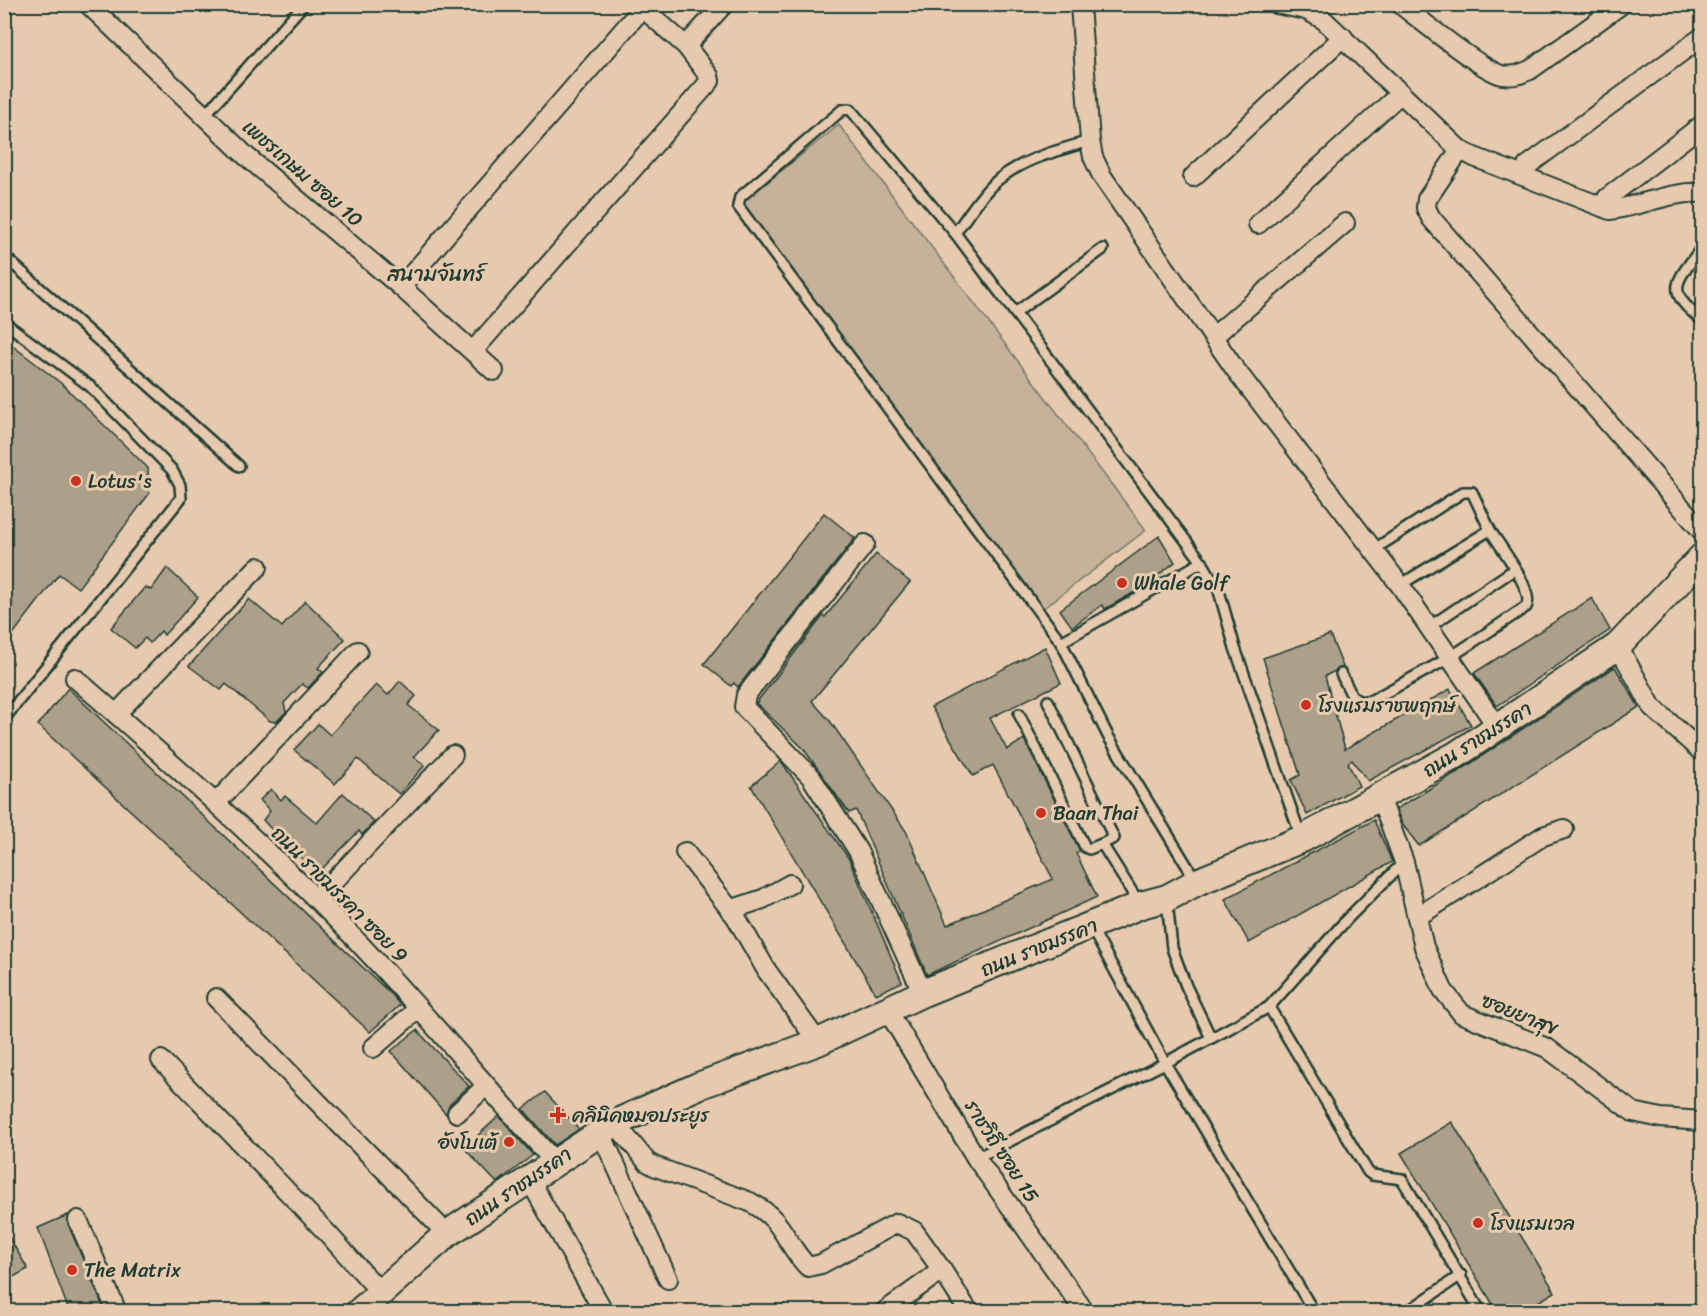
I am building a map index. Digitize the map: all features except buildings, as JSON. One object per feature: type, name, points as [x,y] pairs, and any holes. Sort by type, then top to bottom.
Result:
[{"type":"street","name":"เพชรเกษม ซอย 10","points":[[88,4],[246,156],[401,287],[494,371]]},
{"type":"street","points":[[686,46],[724,4]]},
{"type":"street","points":[[1080,4],[1090,141],[1093,157],[1102,176],[1235,369],[1400,585],[1498,728]]},
{"type":"street","points":[[1276,4],[1306,10],[1324,20],[1460,150],[1522,170],[1610,210],[1633,207],[1681,192],[1702,193]]},
{"type":"street","points":[[1400,4],[1481,64],[1499,74],[1514,76],[1530,70],[1622,4]]},
{"type":"street","points":[[401,287],[639,12],[646,10],[686,46],[709,76],[710,81],[473,351]]},
{"type":"street","points":[[1193,177],[1342,37]]},
{"type":"street","points":[[1522,170],[1702,37]]},
{"type":"street","points":[[1258,224],[1401,93]]},
{"type":"street","points":[[1607,198],[1702,124]]},
{"type":"street","points":[[1460,150],[1427,199],[1426,208],[1431,218],[1702,531]]},
{"type":"street","points":[[1214,336],[1346,223]]},
{"type":"street","points":[[865,543],[746,695],[744,707],[811,777],[858,851],[923,993]]},
{"type":"street","name":"ถนน ราชมรรคา","points":[[359,1311],[447,1234],[607,1127],[698,1086],[818,1042],[923,993],[1141,905],[1167,898],[1197,882],[1302,839],[1456,755],[1618,646],[1702,557]]},
{"type":"street","points":[[116,714],[258,567]]},
{"type":"street","points":[[1618,646],[1652,707],[1702,752]]},
{"type":"street","points":[[216,803],[358,651]]},
{"type":"street","name":"ถนน ราชมรรคา ซอย 9","points":[[75,678],[216,803],[316,899],[554,1161]]},
{"type":"street","points":[[316,899],[453,755]]},
{"type":"street","name":"ซอยยาสุข","points":[[1380,797],[1404,862],[1424,946],[1443,990],[1462,1014],[1547,1048],[1633,1112],[1661,1118],[1702,1121]]},
{"type":"street","points":[[1417,917],[1543,836],[1564,830]]},
{"type":"street","points":[[685,852],[750,938],[767,971],[818,1042]]},
{"type":"street","points":[[730,910],[763,898],[790,884]]},
{"type":"street","points":[[216,998],[447,1234]]},
{"type":"street","points":[[373,1048],[418,1009]]},
{"type":"street","name":"ราชวิถี ซอย 15","points":[[888,1011],[976,1158],[1085,1311]]},
{"type":"street","points":[[161,1060],[329,1235],[381,1293]]},
{"type":"street","points":[[457,1113],[485,1087]]},
{"type":"street","points":[[607,1127],[647,1162],[764,1210],[784,1230],[808,1267],[821,1264],[897,1223],[914,1231],[969,1311]]},
{"type":"street","points":[[607,1127],[668,1280]]},
{"type":"street","points":[[529,1179],[604,1311]]},
{"type":"street","points":[[78,1220],[117,1311]]},
{"type":"street","points":[[884,1311],[942,1270]]},
{"type":"lane","points":[[204,116],[304,4]]},
{"type":"lane","points":[[1197,882],[1108,736],[1061,642],[738,206],[740,197],[847,108],[955,233],[1202,562],[1219,591],[1235,648],[1302,839]]},
{"type":"lane","points":[[955,233],[992,185],[1012,170],[1046,154],[1090,141]]},
{"type":"lane","points":[[1702,247],[1678,278],[1677,291],[1685,307],[1702,320]]},
{"type":"lane","points":[[1015,314],[1103,249]]},
{"type":"lane","points":[[4,256],[239,466]]},
{"type":"lane","points":[[4,322],[92,387],[172,470],[180,485],[181,498],[4,719]]},
{"type":"lane","points":[[1341,674],[1352,696],[1359,702],[1365,702],[1449,658],[1526,607],[1530,596],[1490,530],[1472,492],[1463,492],[1373,550]]},
{"type":"lane","points":[[1400,585],[1490,530]]},
{"type":"lane","points":[[1061,642],[1202,562]]},
{"type":"lane","points":[[1428,627],[1515,569]]},
{"type":"lane","points":[[1019,714],[1085,847],[1089,849],[1102,844],[1114,838],[1048,701]]},
{"type":"lane","points":[[1102,844],[1141,905]]},
{"type":"lane","points":[[976,1158],[1269,1007],[1348,918],[1404,862]]},
{"type":"lane","points":[[1167,898],[1172,948],[1186,986],[1211,1038]]},
{"type":"lane","points":[[1090,927],[1164,1063],[1314,1311]]},
{"type":"lane","points":[[1269,1007],[1368,1172],[1372,1175],[1402,1179],[1481,1311]]},
{"type":"lane","points":[[1407,1311],[1461,1275]]},
{"type":"shaded area","points":[[839,125],[1146,530],[1041,610],[741,203]]},
{"type":"place","name":"Lotus's","points":[[76,481]]},
{"type":"place","name":"Whale Golf","points":[[1122,583]]},
{"type":"place","name":"โรงแรมราชพฤกษ์","points":[[1306,705]]},
{"type":"place","name":"Baan Thai","points":[[1041,813]]},
{"type":"place","name":"คลินิคหมอประยูร","points":[[558,1115]]},
{"type":"place","name":"อังโบเต้","points":[[509,1142]]},
{"type":"place","name":"โรงแรมเวล","points":[[1478,1223]]},
{"type":"place","name":"The Matrix","points":[[72,1270]]},
{"type":"district","name":"สนามจันทร์","points":[[436,274]]}]
